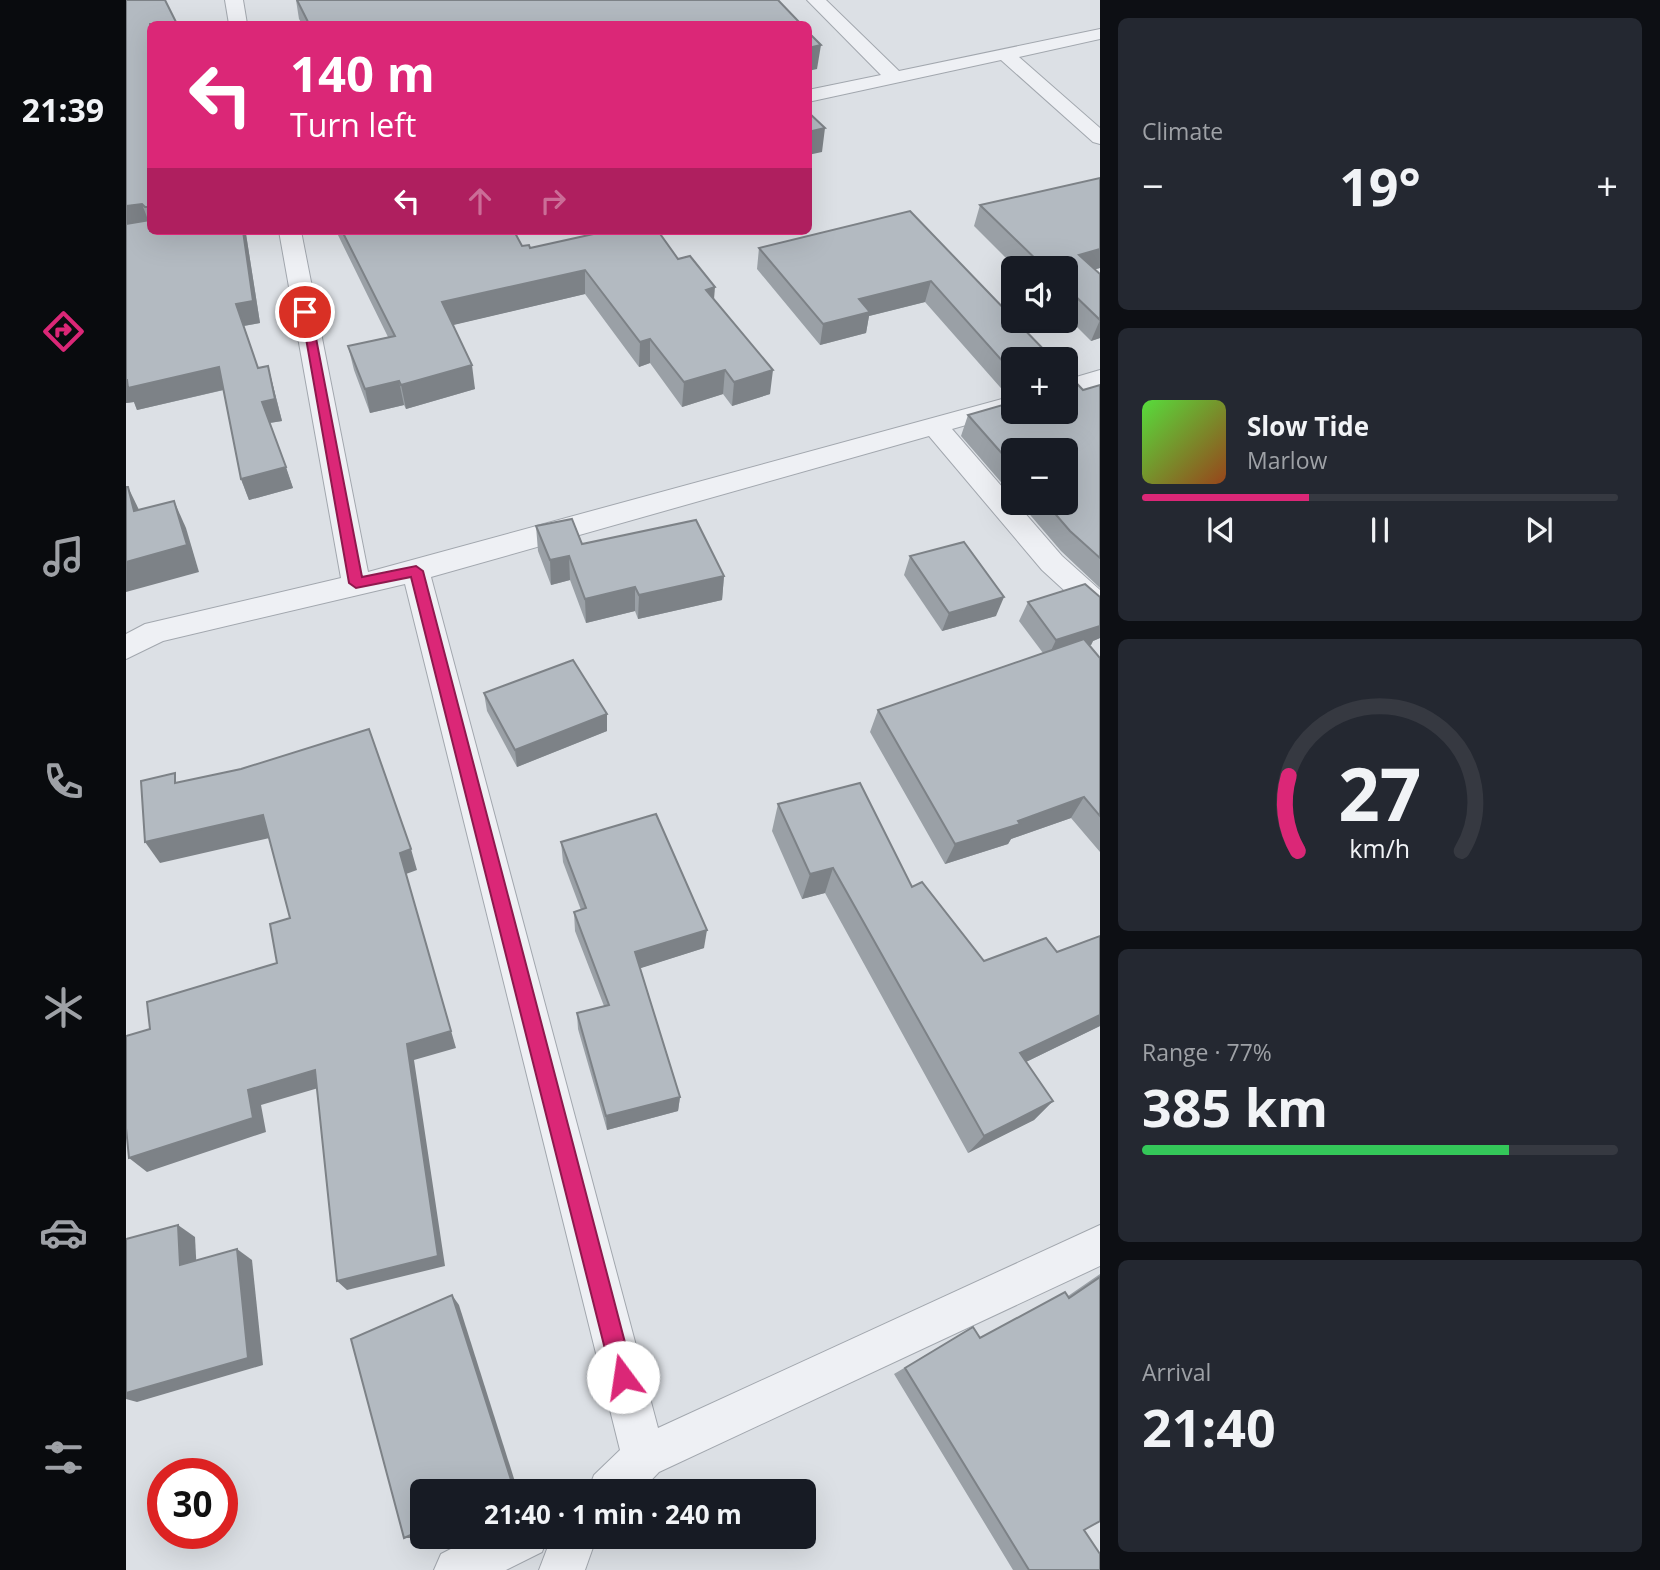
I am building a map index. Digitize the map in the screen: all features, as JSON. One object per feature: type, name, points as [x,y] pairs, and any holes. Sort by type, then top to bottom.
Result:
[{"type":"street","points":[[234,0],[238,21]]},
{"type":"street","points":[[817,0],[895,78]]},
{"type":"street","points":[[812,95],[1100,34]]},
{"type":"street","points":[[1005,54],[1100,138]]},
{"type":"street","points":[[291,235],[356,583]]},
{"type":"street","points":[[1078,384],[1100,378]]},
{"type":"street","points":[[126,648],[155,632],[416,571],[1001,407]]},
{"type":"street","points":[[935,426],[1052,563],[1100,606]]},
{"type":"street","points":[[416,571],[644,1457]]},
{"type":"street","points":[[622,1479],[644,1457],[1100,1245]]},
{"type":"street","points":[[457,1570],[500,1549]]},
{"type":"street","points":[[562,1570],[570,1549]]},
{"type":"building","points":[[126,0],[165,0],[176,21],[147,21],[147,207],[142,204],[126,206]]},
{"type":"building","points":[[297,0],[778,0],[798,21],[308,21]]},
{"type":"building","points":[[812,36],[821,45],[812,47]]},
{"type":"building","points":[[812,116],[825,128],[812,131]]},
{"type":"building","points":[[1100,178],[1100,249],[1079,255],[1100,274],[1100,320],[1078,299],[1078,256],[1033,256],[980,205]]},
{"type":"building","points":[[910,211],[1001,306],[1001,333],[1028,333],[1041,347],[1001,347],[1001,360],[931,281],[859,299],[870,312],[823,324],[759,248]]},
{"type":"building","points":[[147,220],[147,235],[244,235],[253,301],[236,304],[258,368],[268,366],[275,399],[262,402],[286,467],[241,479],[219,367],[128,388],[126,224]]},
{"type":"building","points":[[344,235],[516,235],[522,246],[529,245],[530,248],[589,235],[661,235],[678,259],[690,256],[715,287],[706,290],[773,370],[734,382],[725,370],[684,382],[650,339],[640,342],[585,270],[442,302],[472,365],[401,385],[399,381],[365,389],[348,346],[395,336]]},
{"type":"building","points":[[1078,385],[1083,390],[1100,385],[1100,558],[1056,515],[1078,515],[1078,438],[1001,438],[1001,452],[968,415],[1001,405],[1001,424],[1078,424]]},
{"type":"building","points":[[126,487],[134,511],[174,501],[187,545],[126,562]]},
{"type":"building","points":[[572,519],[582,544],[696,520],[724,576],[639,595],[635,587],[585,599],[569,556],[550,560],[536,526]]},
{"type":"building","points":[[964,542],[1004,597],[949,613],[910,556]]},
{"type":"building","points":[[1085,584],[1100,597],[1100,626],[1056,640],[1028,602]]},
{"type":"building","points":[[1084,639],[1100,658],[1100,816],[1084,797],[1018,821],[1020,824],[955,844],[878,710]]},
{"type":"building","points":[[573,660],[607,714],[515,750],[484,693]]},
{"type":"building","points":[[369,729],[411,849],[400,853],[451,1031],[407,1044],[438,1256],[337,1281],[315,1070],[248,1090],[253,1118],[129,1158],[126,1128],[126,1036],[150,1029],[147,1002],[277,963],[270,924],[290,918],[263,815],[145,842],[141,781],[175,773],[175,783],[241,769]]},
{"type":"building","points":[[860,783],[912,887],[922,882],[984,961],[1046,938],[1057,952],[1100,936],[1100,1015],[1020,1053],[1053,1101],[984,1136],[833,868],[810,874],[778,804]]},
{"type":"building","points":[[656,814],[707,930],[635,952],[680,1097],[606,1116],[577,1013],[609,1005],[574,912],[586,908],[561,842]]},
{"type":"building","points":[[178,1225],[180,1265],[237,1249],[248,1358],[126,1393],[126,1239]]},
{"type":"building","points":[[1100,1277],[1100,1521],[1084,1530],[1100,1554],[1100,1570],[1029,1570],[905,1368],[973,1327],[980,1338],[1065,1292],[1069,1298]]},
{"type":"building","points":[[452,1295],[511,1479],[410,1479],[410,1535],[404,1538],[351,1339]]},
{"type":"route","points":[[305,312],[356,583],[416,571],[623,1377]]}]
